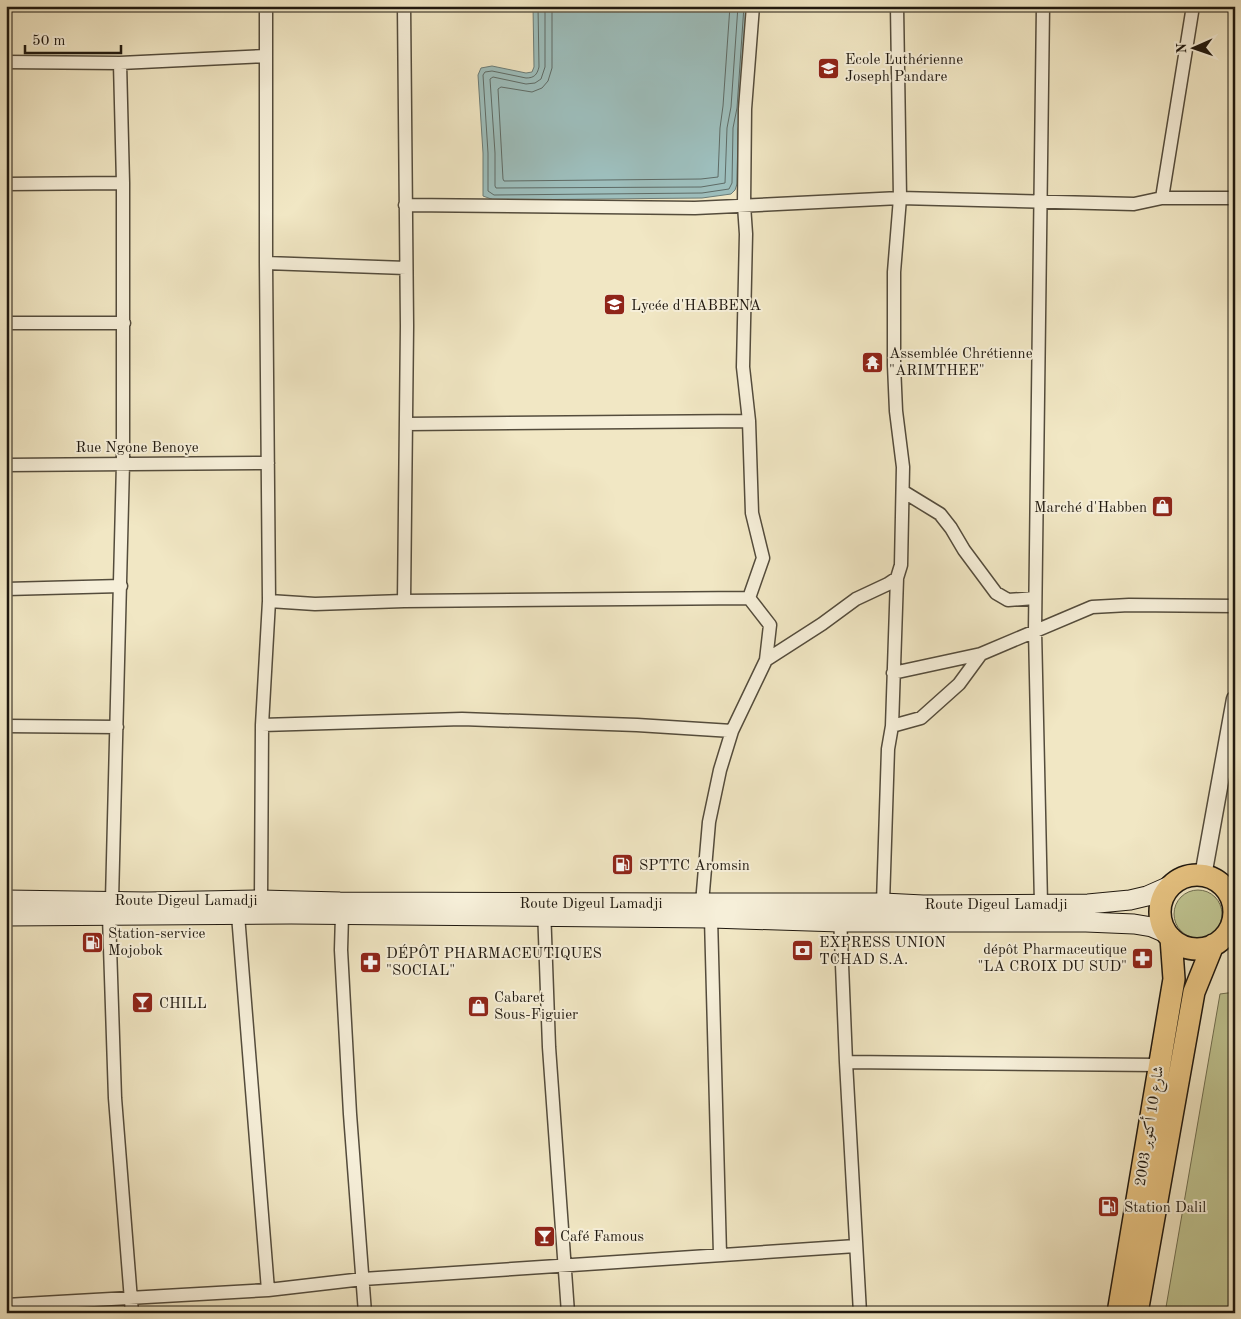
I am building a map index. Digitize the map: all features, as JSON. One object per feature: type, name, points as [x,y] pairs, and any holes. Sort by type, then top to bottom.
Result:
[{"type":"highway","points":[[1192,876],[1203,876],[1220,884],[1233,900],[1233,924],[1227,933],[1213,945],[1202,949],[1191,949],[1180,945],[1168,935],[1162,923],[1161,908],[1166,893],[1172,885],[1192,876]]},
{"type":"highway","name":"شارع 10 أكتوبر 2003","points":[[1118,1313],[1174,979],[1168,935]]},
{"type":"highway","name":"شارع 10 أكتوبر 2003","points":[[1137,1313],[1194,992],[1213,945]]},
{"type":"main road","name":"Route Digeul Lamadji","points":[[6,900],[111,908],[147,902],[262,900],[544,910],[840,913],[882,903],[924,905],[1088,904],[1130,900],[1147,896],[1172,885]]},
{"type":"main road","points":[[6,916],[111,908],[238,915],[342,915],[544,910]]},
{"type":"main road","points":[[840,913],[1110,923],[1152,927],[1168,935]]},
{"type":"street","points":[[262,900],[262,725],[270,601],[266,263],[266,6]]},
{"type":"street","points":[[404,6],[406,268],[404,601]]},
{"type":"street","points":[[749,598],[763,558],[752,513],[749,421],[743,367],[746,234],[744,205],[745,109],[754,6]]},
{"type":"street","points":[[882,903],[888,749],[892,726],[897,578],[902,565],[904,492],[896,411],[894,365],[894,272],[900,198],[898,6]]},
{"type":"street","points":[[1041,904],[1035,598],[1043,6]]},
{"type":"street","points":[[1162,198],[1193,6]]},
{"type":"street","points":[[6,62],[120,62],[266,56]]},
{"type":"street","points":[[120,62],[123,183],[123,463],[111,908],[114,1098],[132,1313]]},
{"type":"street","points":[[6,184],[123,183]]},
{"type":"street","points":[[405,206],[696,208],[900,198],[1134,204],[1162,198],[1235,198]]},
{"type":"street","points":[[266,263],[406,268]]},
{"type":"street","points":[[6,323],[124,323]]},
{"type":"street","points":[[406,424],[749,421]]},
{"type":"street","name":"Rue Ngone Benoye","points":[[6,465],[268,463]]},
{"type":"street","points":[[904,492],[940,514],[996,593],[1008,600],[1035,598]]},
{"type":"street","points":[[766,660],[822,624],[856,599],[897,578]]},
{"type":"street","points":[[6,589],[121,586]]},
{"type":"street","points":[[270,601],[315,604],[404,601],[749,598]]},
{"type":"street","points":[[720,1254],[706,911],[709,822],[720,770],[732,731],[766,660],[770,626],[749,598]]},
{"type":"street","points":[[893,673],[981,654],[1092,607],[1129,605],[1235,606]]},
{"type":"street","points":[[892,726],[920,718],[958,684],[981,654]]},
{"type":"street","points":[[1203,876],[1234,702]]},
{"type":"street","points":[[262,725],[462,719],[637,725],[732,731]]},
{"type":"street","points":[[6,726],[117,728]]},
{"type":"street","points":[[544,910],[549,1047],[568,1313]]},
{"type":"street","points":[[840,913],[860,1313]]},
{"type":"street","points":[[238,915],[268,1290]]},
{"type":"street","points":[[342,915],[341,950],[348,1076],[365,1313]]},
{"type":"street","points":[[846,1062],[1159,1065]]},
{"type":"street","points":[[6,1305],[268,1290],[363,1279],[856,1246]]},
{"type":"green space","points":[[1193,890],[1203,890],[1212,894],[1218,900],[1221,905],[1221,923],[1212,934],[1203,938],[1193,938],[1184,934],[1178,928],[1174,919],[1174,909],[1178,900],[1184,894]]},
{"type":"green space","points":[[1235,992],[1235,1313],[1165,1313],[1220,994]]},
{"type":"water","points":[[533,6],[749,6],[742,109],[738,129],[737,184],[735,190],[731,194],[702,198],[494,200],[483,196],[483,153],[478,75],[481,68],[492,66],[526,73],[532,72],[534,67]]},
{"type":"place","name":"Ecole Luthérienne Joseph Pandare","points":[[829,68]]},
{"type":"place","name":"Lycée d'HABBENA","points":[[615,305]]},
{"type":"place","name":"Assemblée Chrétienne \"ARIMTHEE\"","points":[[873,362]]},
{"type":"place","name":"Marché d'Habben","points":[[1163,507]]},
{"type":"place","name":"SPTTC Aromsin","points":[[623,865]]},
{"type":"place","name":"Station-service Mojobok","points":[[92,942]]},
{"type":"place","name":"EXPRESS UNION TCHAD S.A.","points":[[803,951]]},
{"type":"place","name":"dépôt Pharmaceutique \"LA CROIX DU SUD\"","points":[[1143,958]]},
{"type":"place","name":"DÉPÔT PHARMACEUTIQUES \"SOCIAL\"","points":[[370,962]]},
{"type":"place","name":"CHILL","points":[[143,1003]]},
{"type":"place","name":"Cabaret Sous-Figuier","points":[[478,1006]]},
{"type":"place","name":"Station Dalil","points":[[1108,1207]]},
{"type":"place","name":"Café Famous","points":[[544,1236]]}]
